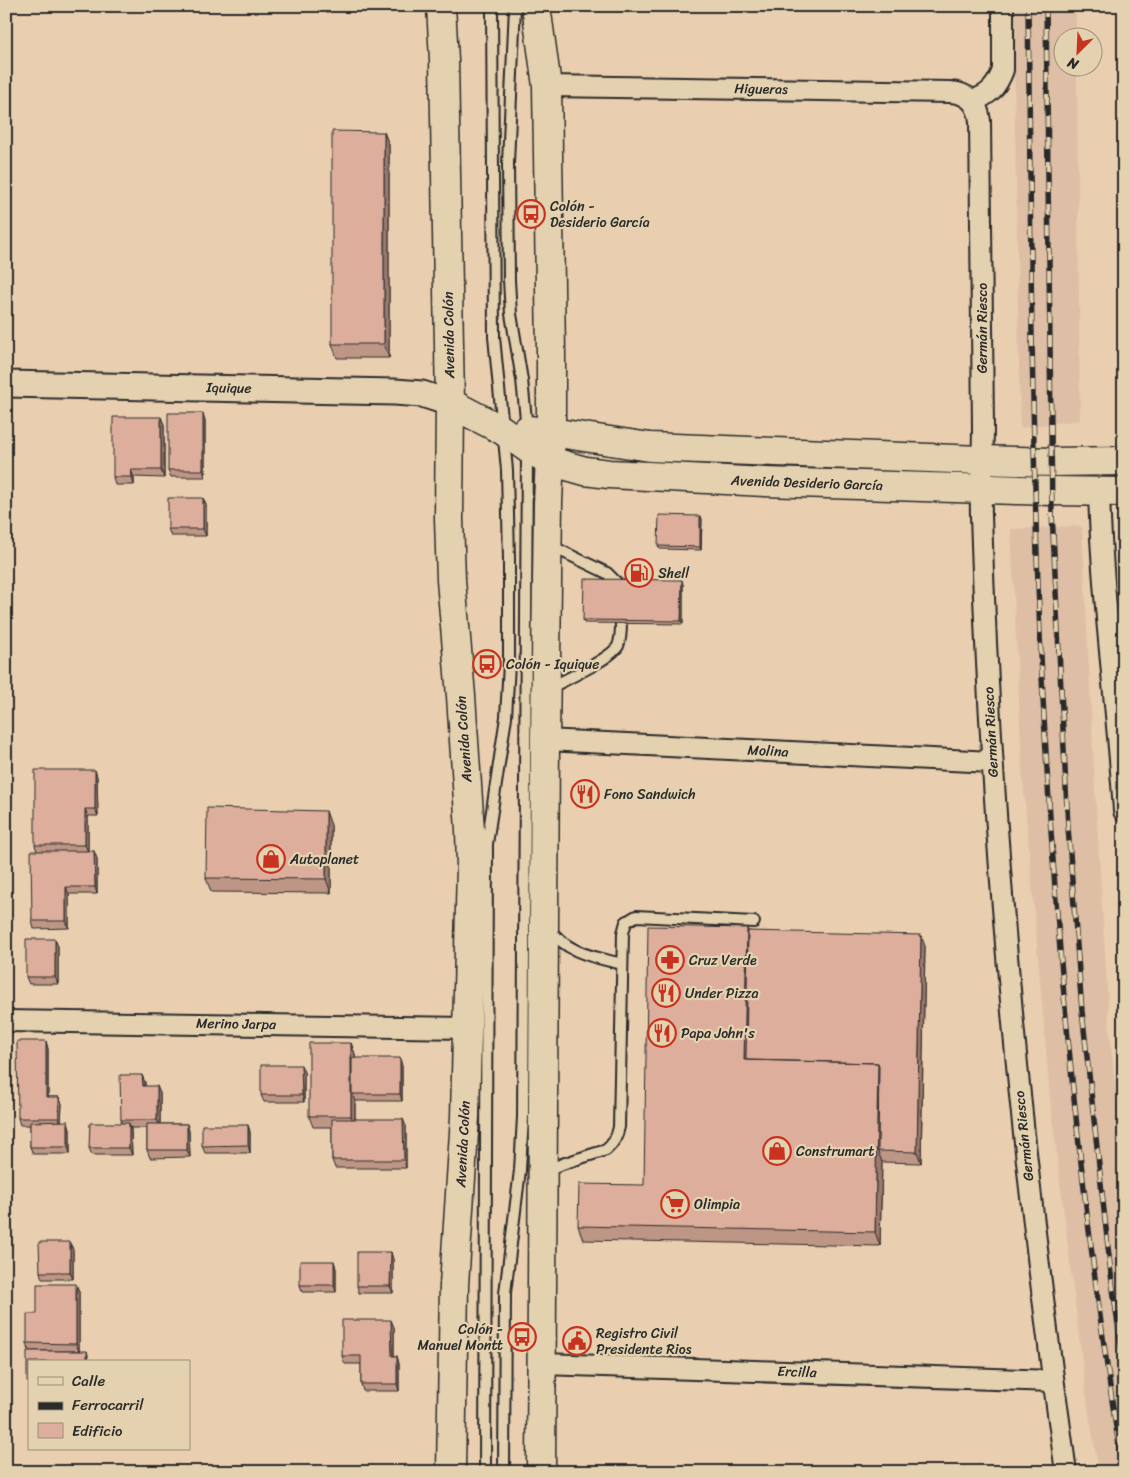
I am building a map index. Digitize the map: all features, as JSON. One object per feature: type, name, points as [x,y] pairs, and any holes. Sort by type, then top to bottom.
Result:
[{"type":"main road","name":"Avenida Colón","points":[[441,6],[444,70],[450,404],[449,519],[451,580],[470,839],[465,1126],[454,1285],[451,1472]]},
{"type":"main road","points":[[536,6],[547,86],[531,440],[547,544],[541,1472]]},
{"type":"main road","name":"Avenida Desiderio García","points":[[450,404],[531,440],[585,471],[609,474],[765,482],[1111,492]]},
{"type":"main road","name":"Avenida Desiderio García","points":[[531,440],[650,447],[981,460],[1052,462],[1124,461]]},
{"type":"main road","points":[[765,482],[766,452]]},
{"type":"street","points":[[972,100],[988,93],[1000,79],[1003,65],[1003,6]]},
{"type":"street","name":"Higueras","points":[[547,86],[958,92],[972,100]]},
{"type":"street","name":"Germán Riesco","points":[[972,100],[977,107],[980,121],[983,436],[981,489],[992,762],[1017,1070],[1053,1381],[1066,1472]]},
{"type":"street","name":"Iquique","points":[[6,384],[395,392],[422,394],[450,404]]},
{"type":"street","points":[[1111,492],[1107,616],[1121,731],[1124,811]]},
{"type":"street","name":"Molina","points":[[545,740],[992,762]]},
{"type":"street","name":"Merino Jarpa","points":[[6,1020],[467,1028]]},
{"type":"street","name":"Ercilla","points":[[542,1364],[1053,1381]]},
{"type":"lane","points":[[492,6],[494,337],[531,440]]},
{"type":"lane","points":[[504,1472],[505,1292],[520,1170],[523,1116],[531,440],[511,314],[509,280],[508,163],[515,6]]},
{"type":"lane","points":[[485,1472],[488,844],[506,717],[509,664],[508,500],[505,452],[531,440]]},
{"type":"lane","points":[[547,544],[607,573],[617,583]]},
{"type":"lane","points":[[545,690],[610,656],[618,646],[621,624]]},
{"type":"lane","points":[[543,1172],[606,1150],[618,1137],[623,927],[626,922],[636,916],[754,922]]},
{"type":"lane","points":[[544,921],[558,939],[574,951],[622,964]]},
{"type":"shaded area","points":[[1013,6],[1076,6],[1076,28],[1052,28],[1052,78],[1077,78],[1080,420],[1020,428]]},
{"type":"shaded area","points":[[1082,526],[1110,1036],[1124,1164],[1124,1472],[1099,1472],[1087,1402],[1050,1099],[1022,767],[1011,529]]},
{"type":"building","points":[[332,131],[384,132],[384,344],[332,344]]},
{"type":"building","points":[[168,413],[203,413],[203,470],[168,470]]},
{"type":"building","points":[[113,417],[161,417],[161,470],[131,470],[132,477],[113,477]]},
{"type":"building","points":[[168,498],[203,498],[203,529],[168,529]]},
{"type":"building","points":[[659,515],[700,516],[700,547],[658,546]]},
{"type":"building","points":[[584,579],[682,580],[681,621],[583,620]]},
{"type":"building","points":[[35,770],[95,770],[95,809],[85,809],[85,845],[35,845]]},
{"type":"building","name":"Autoplanet","points":[[207,808],[326,811],[326,879],[206,878]]},
{"type":"building","points":[[31,851],[94,851],[95,887],[66,887],[66,921],[32,921]]},
{"type":"building","points":[[648,926],[747,928],[744,1060],[878,1063],[875,1232],[578,1226],[579,1184],[644,1185]]},
{"type":"building","points":[[748,931],[921,935],[917,1152],[878,1151],[878,1063],[746,1060]]},
{"type":"building","points":[[26,939],[55,939],[55,977],[26,977]]},
{"type":"building","points":[[17,1041],[46,1041],[46,1097],[59,1097],[59,1118],[18,1118]]},
{"type":"building","points":[[309,1043],[351,1043],[351,1116],[309,1116]]},
{"type":"building","points":[[352,1058],[400,1058],[400,1094],[352,1094]]},
{"type":"building","points":[[261,1065],[301,1065],[302,1095],[261,1095]]},
{"type":"building","points":[[120,1075],[142,1075],[143,1086],[157,1086],[157,1120],[121,1120]]},
{"type":"building","points":[[332,1119],[403,1119],[404,1160],[332,1160]]},
{"type":"building","points":[[68,1121],[68,1147],[30,1147],[30,1122]]},
{"type":"building","points":[[90,1123],[129,1123],[129,1148],[89,1148]]},
{"type":"building","points":[[147,1124],[187,1124],[187,1150],[147,1150]]},
{"type":"building","points":[[202,1125],[248,1125],[248,1145],[202,1146]]},
{"type":"building","points":[[39,1242],[70,1242],[70,1272],[40,1272]]},
{"type":"building","points":[[357,1252],[391,1252],[390,1286],[357,1286]]},
{"type":"building","points":[[300,1261],[334,1261],[334,1285],[300,1285]]},
{"type":"building","points":[[37,1284],[76,1284],[76,1344],[27,1343],[27,1314],[37,1314]]},
{"type":"building","points":[[342,1320],[391,1320],[392,1356],[397,1356],[397,1384],[361,1384],[361,1356],[342,1356]]},
{"type":"building","points":[[27,1351],[87,1351],[87,1360],[28,1360],[27,1382]]},
{"type":"railway","points":[[1028,6],[1035,477],[1045,739],[1060,949],[1081,1159],[1093,1264],[1123,1472]]},
{"type":"railway","points":[[1046,6],[1052,513],[1068,827],[1082,1011],[1111,1274],[1124,1368]]},
{"type":"place","name":"Colón - Desiderio García","points":[[531,214]]},
{"type":"place","name":"Shell","points":[[639,573]]},
{"type":"place","name":"Colón - Iquique","points":[[487,664]]},
{"type":"place","name":"Fono Sandwich","points":[[585,794]]},
{"type":"place","name":"Autoplanet","points":[[271,859]]},
{"type":"place","name":"Cruz Verde","points":[[670,960]]},
{"type":"place","name":"Under Pizza","points":[[666,993]]},
{"type":"place","name":"Papa John's","points":[[662,1033]]},
{"type":"place","name":"Construmart","points":[[777,1151]]},
{"type":"place","name":"Olimpia","points":[[675,1204]]},
{"type":"place","name":"Colón - Manuel Montt","points":[[522,1337]]},
{"type":"place","name":"Registro Civil Presidente Rios","points":[[577,1341]]}]
